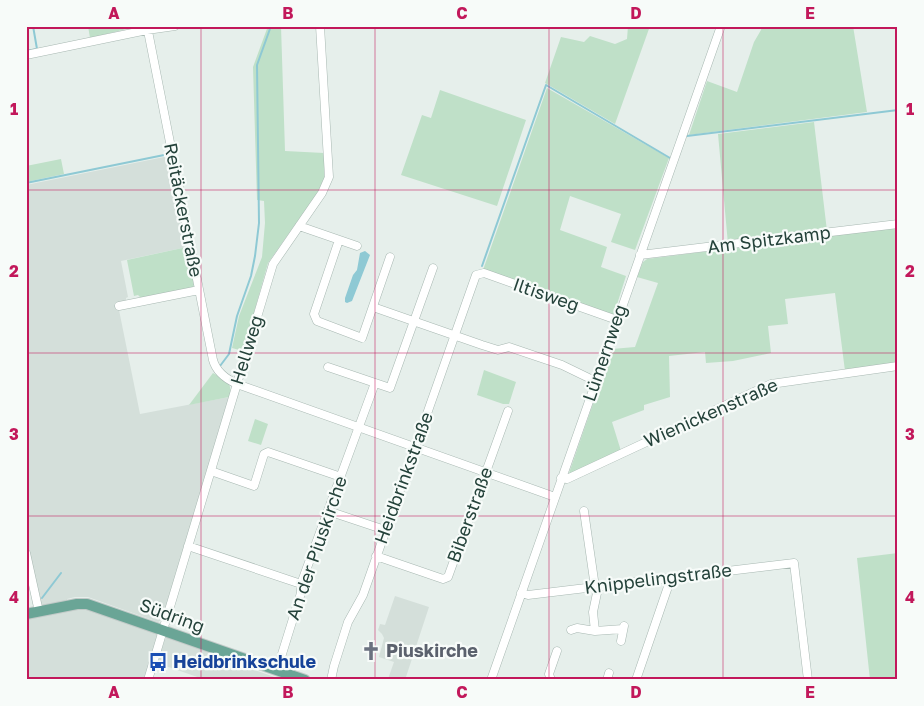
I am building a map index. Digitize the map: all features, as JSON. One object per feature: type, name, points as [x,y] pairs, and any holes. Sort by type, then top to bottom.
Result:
[{"type":"main road","name":"Südring","points":[[26,614],[77,604],[87,604],[305,680]]},
{"type":"street","points":[[26,55],[147,28],[175,26]]},
{"type":"street","name":"Hellweg","points":[[148,680],[273,264],[322,193],[329,177],[320,26]]},
{"type":"street","name":"Lümernweg","points":[[494,679],[521,593],[721,26]]},
{"type":"street","name":"Reitäckerstraße","points":[[147,28],[214,367],[236,384],[555,497]]},
{"type":"street","name":"Am Spitzkamp","points":[[640,255],[898,224]]},
{"type":"street","points":[[299,226],[357,246]]},
{"type":"street","points":[[339,240],[314,314],[317,322],[344,332],[362,338],[390,257]]},
{"type":"street","points":[[328,367],[390,388],[433,268]]},
{"type":"street","name":"Iltisweg","points":[[476,275],[484,273],[617,320]]},
{"type":"street","name":"Heidbrinkstraße","points":[[331,680],[348,622],[363,595],[476,275]]},
{"type":"street","points":[[119,306],[199,290]]},
{"type":"street","points":[[373,306],[498,350],[509,347],[562,365],[596,380]]},
{"type":"street","name":"Wienickenstraße","points":[[562,478],[567,479],[771,384],[898,366]]},
{"type":"street","name":"An der Piuskirche","points":[[277,670],[301,593],[301,584],[375,383]]},
{"type":"street","name":"Biberstraße","points":[[376,556],[445,579],[448,577],[508,411]]},
{"type":"street","points":[[211,471],[254,486],[264,454],[268,452],[341,477]]},
{"type":"street","points":[[328,511],[385,530]]},
{"type":"street","points":[[584,511],[597,593],[593,612],[595,631]]},
{"type":"street","points":[[188,546],[301,584]]},
{"type":"street","points":[[26,553],[38,612]]},
{"type":"street","name":"Knippelingstraße","points":[[521,593],[528,594],[596,587],[794,563],[808,680]]},
{"type":"street","points":[[636,680],[671,578]]},
{"type":"street","points":[[571,630],[576,628],[595,631],[624,626],[621,641]]},
{"type":"street","points":[[551,680],[549,674],[557,651]]},
{"type":"shaded area","points":[[169,156],[187,247],[121,261],[128,297],[126,298],[126,303],[118,305],[140,414],[229,397],[162,620],[158,622],[88,597],[75,597],[67,599],[67,601],[44,606],[40,603],[26,540],[26,185]]},
{"type":"shaded area","points":[[395,596],[429,607],[405,680],[388,679],[394,662],[379,657],[384,638],[378,630],[380,624],[385,625]]},
{"type":"shaded area","points":[[75,609],[86,609],[156,632],[158,637],[145,680],[26,680],[26,619]]},
{"type":"shaded area","points":[[168,637],[283,680],[206,680],[157,663],[165,639]]},
{"type":"green space","points":[[88,26],[139,26],[90,38]]},
{"type":"green space","points":[[268,26],[281,26],[285,151],[324,153],[324,178],[318,192],[268,263],[243,351],[232,348],[239,316],[262,257],[265,223],[264,201],[257,200],[253,67]]},
{"type":"green space","points":[[628,26],[650,26],[615,124],[545,83],[561,37],[584,42],[590,36],[615,44],[627,39]]},
{"type":"green space","points":[[762,26],[853,26],[867,112],[689,135],[707,81],[737,92],[754,42]]},
{"type":"green space","points":[[547,88],[669,158],[635,250],[611,242],[621,214],[570,196],[560,230],[607,247],[601,267],[626,276],[613,317],[483,270]]},
{"type":"green space","points":[[440,90],[526,120],[497,206],[401,175],[422,115],[431,118]]},
{"type":"green space","points":[[814,122],[827,231],[728,244],[718,134]]},
{"type":"green space","points":[[61,159],[64,174],[26,182],[26,166]]},
{"type":"green space","points":[[898,227],[898,364],[845,371],[835,293],[785,299],[788,324],[768,326],[771,353],[733,361],[706,363],[705,352],[669,356],[670,397],[644,405],[644,410],[612,422],[621,451],[571,474],[569,473],[612,349],[635,347],[658,283],[637,277],[643,262],[647,259]]},
{"type":"green space","points":[[187,247],[194,285],[191,290],[143,300],[138,295],[134,296],[127,260]]},
{"type":"green space","points":[[484,370],[516,382],[509,404],[503,404],[477,395]]},
{"type":"green space","points":[[213,373],[225,380],[229,385],[229,397],[189,405]]},
{"type":"green space","points":[[255,419],[268,424],[261,445],[248,441]]},
{"type":"green space","points":[[898,553],[898,678],[870,680],[857,558]]},
{"type":"water","points":[[365,251],[370,255],[352,301],[347,303],[345,298],[353,275],[357,270],[360,253]]},
{"type":"waterway","points":[[26,51],[37,49],[33,26]]},
{"type":"waterway","points":[[220,366],[229,354],[237,316],[251,276],[255,256],[259,223],[257,65],[271,26]]},
{"type":"waterway","points":[[482,266],[546,85],[670,158]]},
{"type":"waterway","points":[[687,136],[898,110]]},
{"type":"waterway","points":[[26,183],[169,154]]},
{"type":"waterway","points":[[42,598],[61,573]]},
{"type":"place","name":"Piuskirche","points":[[371,651]]},
{"type":"place","name":"Heidbrinkschule","points":[[158,662]]}]
